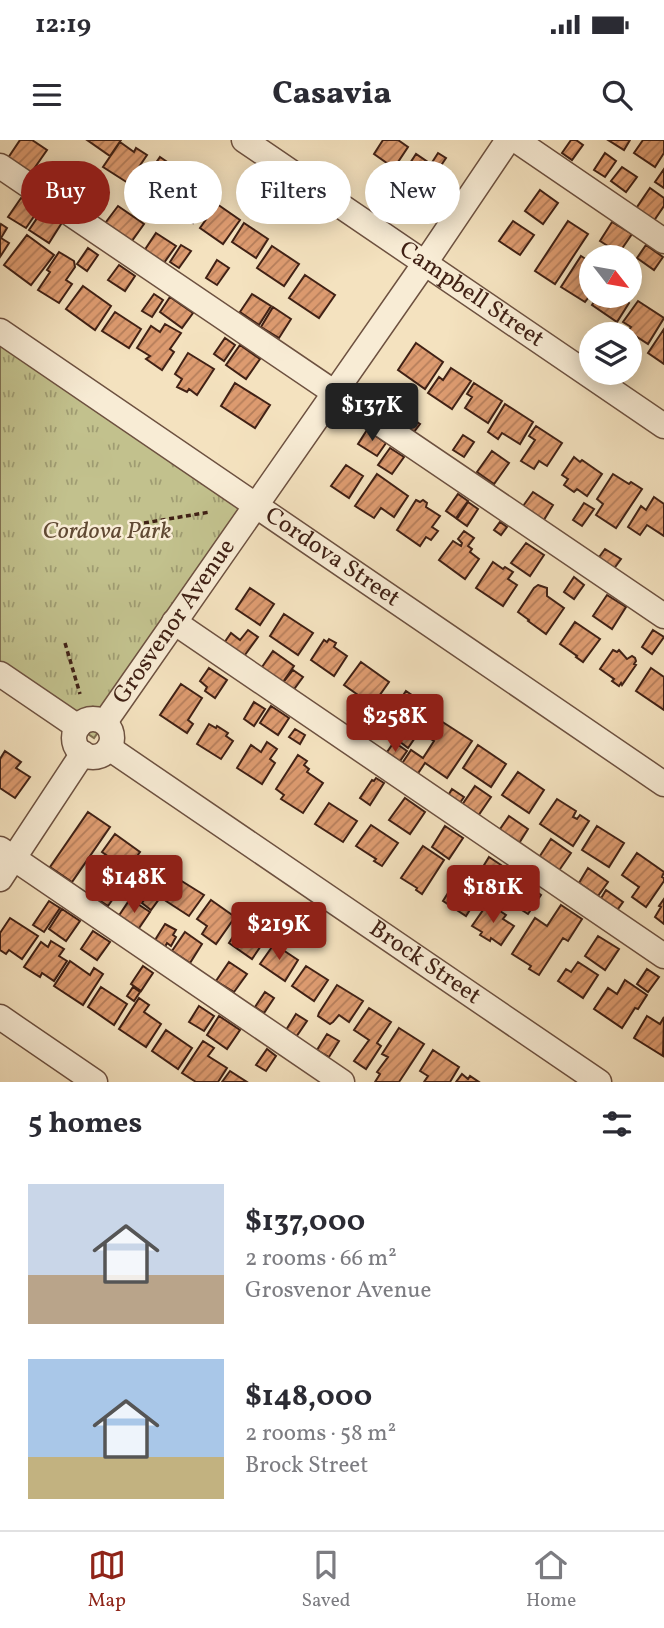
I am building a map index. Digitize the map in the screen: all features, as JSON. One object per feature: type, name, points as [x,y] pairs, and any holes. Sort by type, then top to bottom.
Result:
[{"type":"street","name":"Campbell Street","points":[[244,140],[664,426]]},
{"type":"street","name":"Grosvenor Avenue","points":[[104,722],[508,140]]},
{"type":"street","points":[[516,140],[664,241]]},
{"type":"street","points":[[0,166],[664,616]]},
{"type":"street","name":"Cordova Street","points":[[0,331],[664,784]]},
{"type":"street","points":[[174,622],[664,956]]},
{"type":"street","points":[[0,674],[78,727]]},
{"type":"street","points":[[87,720],[104,722],[112,737],[109,748],[94,756],[83,753],[76,744],[78,727],[87,720]]},
{"type":"street","name":"Brock Street","points":[[109,748],[599,1082]]},
{"type":"street","points":[[0,879],[7,854],[83,753]]},
{"type":"street","points":[[7,854],[342,1082]]},
{"type":"street","points":[[0,1017],[94,1082]]},
{"type":"path","points":[[144,523],[210,512]]},
{"type":"path","points":[[65,643],[80,694]]},
{"type":"green space","name":"Cordova Park","points":[[0,331],[257,505],[94,738],[0,674]]},
{"type":"building","points":[[20,140],[32,140],[47,150],[39,161],[21,161],[21,166],[8,158]]},
{"type":"building","points":[[87,140],[121,140],[110,156]]},
{"type":"building","points":[[383,140],[398,140],[408,147],[399,161],[384,161],[374,154]]},
{"type":"building","points":[[571,140],[583,145],[572,160],[562,153]]},
{"type":"building","points":[[608,140],[630,140],[624,150]]},
{"type":"building","points":[[643,140],[664,140],[664,153],[655,167],[634,153]]},
{"type":"building","points":[[120,142],[134,152],[136,148],[147,155],[143,161],[124,161],[124,180],[110,171],[110,161],[107,161]]},
{"type":"building","points":[[438,153],[446,158],[444,161],[433,161]]},
{"type":"building","points":[[605,153],[616,161],[605,177],[594,170]]},
{"type":"building","points":[[416,154],[426,161],[411,161]]},
{"type":"building","points":[[622,167],[637,177],[626,192],[611,181]]},
{"type":"building","points":[[664,169],[664,188],[655,182]]},
{"type":"building","points":[[650,188],[664,198],[664,206],[653,222],[635,210]]},
{"type":"building","points":[[540,190],[558,203],[543,224],[525,211]]},
{"type":"building","points":[[21,198],[21,224],[29,224],[26,228],[8,217]]},
{"type":"building","points":[[118,206],[124,210],[124,224],[144,224],[129,245],[103,226],[110,224],[110,217]]},
{"type":"building","points":[[222,207],[236,217],[237,224],[223,244],[200,228],[203,224],[222,224]]},
{"type":"building","points":[[513,221],[534,235],[520,255],[499,241]]},
{"type":"building","points":[[568,221],[588,234],[555,284],[535,271]]},
{"type":"building","points":[[612,222],[632,234],[624,245],[606,245],[600,241]]},
{"type":"building","points":[[1,224],[7,228],[1,238],[9,243],[0,257],[0,227]]},
{"type":"building","points":[[33,224],[61,224],[49,243],[29,230]]},
{"type":"building","points":[[243,224],[268,239],[256,258],[232,242]]},
{"type":"building","points":[[156,233],[176,246],[161,267],[142,254]]},
{"type":"building","points":[[27,235],[54,255],[31,285],[4,265]]},
{"type":"building","points":[[181,245],[191,251],[179,268],[170,262]]},
{"type":"building","points":[[646,245],[663,257],[654,270],[642,262],[642,251]]},
{"type":"building","points":[[272,246],[299,264],[284,286],[257,268]]},
{"type":"building","points":[[88,248],[98,255],[87,271],[77,264]]},
{"type":"building","points":[[59,252],[74,261],[75,267],[66,280],[72,284],[59,303],[38,290]]},
{"type":"building","points":[[579,259],[579,298],[561,287]]},
{"type":"building","points":[[217,260],[229,268],[217,285],[206,278]]},
{"type":"building","points":[[119,265],[135,276],[125,291],[108,280]]},
{"type":"building","points":[[305,275],[335,295],[319,318],[289,298]]},
{"type":"building","points":[[83,286],[111,306],[95,330],[66,309]]},
{"type":"building","points":[[154,294],[163,300],[152,317],[142,311]]},
{"type":"building","points":[[252,294],[271,306],[259,325],[240,312]]},
{"type":"building","points":[[170,297],[193,313],[182,328],[160,312]]},
{"type":"building","points":[[642,304],[664,318],[648,344],[642,340],[642,322],[623,322],[633,308],[642,308]]},
{"type":"building","points":[[273,307],[291,319],[279,338],[261,327]]},
{"type":"building","points":[[596,308],[626,308],[617,322]]},
{"type":"building","points":[[115,312],[141,329],[129,348],[102,331]]},
{"type":"building","points":[[165,324],[181,333],[170,349],[174,352],[162,370],[146,359],[150,356],[137,348],[151,326],[160,332]]},
{"type":"building","points":[[664,329],[664,364],[648,353]]},
{"type":"building","points":[[225,338],[235,345],[224,361],[214,354]]},
{"type":"building","points":[[416,343],[443,362],[425,389],[398,370]]},
{"type":"building","points":[[240,345],[260,359],[246,379],[226,365]]},
{"type":"building","points":[[188,353],[214,369],[197,395],[189,389],[187,392],[177,387],[182,379],[175,374]]},
{"type":"building","points":[[451,368],[471,381],[452,409],[428,393],[439,377],[443,380]]},
{"type":"building","points":[[235,383],[270,405],[255,428],[221,406]]},
{"type":"building","points":[[474,383],[502,401],[488,423],[465,408],[472,397],[467,394]]},
{"type":"building","points":[[394,394],[415,408],[401,428],[381,414]]},
{"type":"building","points":[[505,404],[533,422],[520,444],[502,433],[498,439],[488,432]]},
{"type":"building","points":[[411,418],[420,424],[411,436],[402,430]]},
{"type":"building","points":[[536,426],[562,443],[547,466],[539,461],[534,469],[521,461],[535,440],[529,436]]},
{"type":"building","points":[[367,430],[386,443],[377,456],[358,444]]},
{"type":"building","points":[[463,435],[474,442],[464,457],[453,450]]},
{"type":"building","points":[[390,448],[404,457],[392,474],[378,465]]},
{"type":"building","points":[[492,451],[509,463],[494,484],[477,472]]},
{"type":"building","points":[[574,457],[602,474],[587,496],[564,485],[568,479],[562,475]]},
{"type":"building","points":[[346,465],[363,476],[349,498],[331,486]]},
{"type":"building","points":[[377,474],[408,496],[394,517],[381,508],[374,518],[355,506]]},
{"type":"building","points":[[613,474],[642,489],[616,528],[596,515],[603,504],[597,499]]},
{"type":"building","points":[[533,492],[553,505],[542,523],[521,509]]},
{"type":"building","points":[[458,494],[468,501],[456,518],[446,511]]},
{"type":"building","points":[[654,497],[664,504],[664,536],[647,525],[640,535],[628,527],[641,506],[646,510]]},
{"type":"building","points":[[416,500],[423,500],[427,503],[426,507],[440,516],[432,527],[438,531],[431,540],[426,537],[420,546],[397,530]]},
{"type":"building","points":[[468,502],[478,509],[467,526],[457,519]]},
{"type":"building","points":[[584,503],[594,509],[582,526],[573,520]]},
{"type":"building","points":[[500,522],[507,527],[501,535],[494,530]]},
{"type":"building","points":[[464,531],[474,538],[468,546],[472,549],[470,552],[479,559],[465,579],[439,560],[453,541],[461,546],[462,543],[458,539]]},
{"type":"building","points":[[526,543],[544,555],[530,576],[511,563]]},
{"type":"building","points":[[605,549],[621,559],[613,570],[597,560]]},
{"type":"building","points":[[493,562],[513,572],[508,579],[517,585],[503,606],[476,588]]},
{"type":"building","points":[[574,577],[584,585],[574,599],[564,592]]},
{"type":"building","points":[[538,585],[547,588],[547,596],[564,608],[546,634],[518,612]]},
{"type":"building","points":[[250,588],[274,604],[260,625],[236,609]]},
{"type":"building","points":[[607,595],[626,607],[612,629],[593,616]]},
{"type":"building","points":[[284,614],[313,633],[298,655],[270,636]]},
{"type":"building","points":[[575,622],[600,639],[583,662],[560,644]]},
{"type":"building","points":[[248,630],[258,637],[242,659],[222,646],[231,633],[240,640]]},
{"type":"building","points":[[653,630],[664,637],[652,654],[642,647]]},
{"type":"building","points":[[329,639],[336,643],[334,647],[347,656],[334,676],[311,660],[324,640],[327,642]]},
{"type":"building","points":[[613,650],[619,650],[627,659],[632,656],[636,661],[636,665],[619,686],[600,669]]},
{"type":"building","points":[[273,651],[294,666],[281,685],[260,670]]},
{"type":"building","points":[[361,662],[389,682],[362,720],[348,710],[358,695],[344,685]]},
{"type":"building","points":[[209,668],[227,680],[215,698],[205,691],[207,687],[200,681]]},
{"type":"building","points":[[651,668],[664,677],[664,710],[636,691]]},
{"type":"building","points":[[293,670],[303,677],[292,692],[282,684]]},
{"type":"building","points":[[181,684],[202,698],[188,720],[193,724],[187,733],[160,715]]},
{"type":"building","points":[[406,691],[434,710],[408,748],[399,741],[402,736],[389,727],[397,714],[392,712]]},
{"type":"building","points":[[254,702],[265,709],[254,726],[244,719]]},
{"type":"building","points":[[271,706],[289,718],[278,735],[260,723]]},
{"type":"building","points":[[441,721],[472,741],[447,778],[425,763],[415,778],[399,768],[411,750],[423,758],[434,741],[429,738]]},
{"type":"building","points":[[209,724],[228,733],[226,736],[233,741],[221,759],[197,744]]},
{"type":"building","points":[[295,729],[305,735],[300,744],[289,737]]},
{"type":"building","points":[[267,742],[277,749],[270,759],[275,763],[262,784],[237,768],[251,745],[261,752]]},
{"type":"building","points":[[394,742],[407,751],[396,767],[383,758]]},
{"type":"building","points":[[478,745],[506,764],[491,787],[463,768]]},
{"type":"building","points":[[5,751],[21,762],[16,768],[30,777],[15,798],[0,788],[0,759]]},
{"type":"building","points":[[298,755],[307,761],[304,765],[309,769],[307,772],[323,783],[303,813],[281,799],[284,795],[276,789]]},
{"type":"building","points":[[518,772],[544,790],[529,813],[502,795]]},
{"type":"building","points":[[376,778],[384,783],[370,805],[360,798]]},
{"type":"building","points":[[475,786],[491,797],[478,816],[462,805]]},
{"type":"building","points":[[452,789],[464,797],[457,807],[446,799]]},
{"type":"building","points":[[405,798],[425,812],[410,834],[389,820]]},
{"type":"building","points":[[557,799],[576,811],[573,817],[577,819],[580,815],[589,821],[573,846],[540,824]]},
{"type":"building","points":[[329,803],[357,821],[343,842],[315,824]]},
{"type":"building","points":[[88,812],[110,827],[72,882],[50,867]]},
{"type":"building","points":[[509,816],[528,829],[516,848],[496,835]]},
{"type":"building","points":[[371,825],[398,843],[382,866],[356,846]]},
{"type":"building","points":[[445,826],[463,838],[449,859],[432,847]]},
{"type":"building","points":[[597,826],[624,843],[609,867],[582,850]]},
{"type":"building","points":[[115,834],[140,852],[127,870],[102,852]]},
{"type":"building","points":[[551,839],[571,853],[558,872],[538,859]]},
{"type":"building","points":[[423,846],[444,860],[422,894],[401,878]]},
{"type":"building","points":[[637,853],[664,872],[664,881],[646,907],[632,897],[639,887],[622,875]]},
{"type":"building","points":[[148,857],[172,874],[159,892],[162,895],[151,910],[142,903],[150,891],[132,879]]},
{"type":"building","points":[[489,857],[501,865],[490,883],[478,875]]},
{"type":"building","points":[[588,868],[608,882],[598,896],[579,883]]},
{"type":"building","points":[[180,880],[204,895],[189,916],[166,901]]},
{"type":"building","points":[[108,881],[120,889],[108,906],[96,898]]},
{"type":"building","points":[[455,882],[478,897],[466,916],[443,901]]},
{"type":"building","points":[[523,882],[541,895],[528,914],[509,902]]},
{"type":"building","points":[[606,890],[623,902],[613,916],[597,905]]},
{"type":"building","points":[[130,899],[150,912],[137,931],[118,917]]},
{"type":"building","points":[[664,899],[664,924],[655,917]]},
{"type":"building","points":[[211,900],[235,917],[216,944],[202,934],[207,926],[197,919]]},
{"type":"building","points":[[49,901],[60,908],[44,932],[33,925]]},
{"type":"building","points":[[488,903],[506,915],[503,919],[514,926],[501,945],[480,935],[482,932],[472,926]]},
{"type":"building","points":[[561,905],[582,919],[568,941],[563,938],[539,975],[529,969],[531,966],[512,954],[535,918],[547,926]]},
{"type":"building","points":[[62,909],[80,921],[66,941],[49,929]]},
{"type":"building","points":[[10,918],[38,936],[22,959],[9,950],[6,954],[0,950],[0,933]]},
{"type":"building","points":[[165,924],[176,930],[173,935],[176,937],[171,946],[167,943],[165,947],[155,940]]},
{"type":"building","points":[[241,924],[265,940],[252,959],[229,943]]},
{"type":"building","points":[[93,931],[110,942],[97,960],[81,949]]},
{"type":"building","points":[[185,932],[202,944],[190,963],[172,951]]},
{"type":"building","points":[[598,936],[619,949],[605,970],[585,956]]},
{"type":"building","points":[[51,941],[64,949],[59,956],[67,961],[54,981],[42,973],[40,977],[24,967],[41,942],[48,947]]},
{"type":"building","points":[[274,944],[298,960],[285,981],[260,964]]},
{"type":"building","points":[[70,961],[90,975],[94,968],[103,974],[83,1005],[54,986]]},
{"type":"building","points":[[229,962],[247,974],[234,992],[216,981]]},
{"type":"building","points":[[578,962],[598,975],[583,998],[558,981],[566,969],[571,972]]},
{"type":"building","points":[[143,966],[153,973],[141,991],[131,984]]},
{"type":"building","points":[[306,966],[328,980],[314,1001],[292,986]]},
{"type":"building","points":[[647,969],[659,977],[648,992],[637,984]]},
{"type":"building","points":[[625,980],[647,995],[622,1028],[594,1009],[608,988],[617,994]]},
{"type":"building","points":[[337,985],[363,1001],[349,1022],[339,1015],[330,1024],[318,1016]]},
{"type":"building","points":[[101,987],[127,1004],[114,1025],[88,1007]]},
{"type":"building","points":[[133,987],[140,992],[134,1001],[127,996]]},
{"type":"building","points":[[265,992],[274,998],[264,1013],[255,1007]]},
{"type":"building","points":[[139,998],[149,1005],[144,1012],[161,1024],[146,1047],[119,1029]]},
{"type":"building","points":[[199,1006],[214,1016],[204,1031],[189,1022]]},
{"type":"building","points":[[369,1008],[391,1022],[377,1043],[381,1046],[366,1069],[354,1061],[369,1040],[354,1030]]},
{"type":"building","points":[[296,1014],[307,1021],[296,1037],[286,1030]]},
{"type":"building","points":[[219,1016],[240,1030],[227,1049],[207,1035]]},
{"type":"building","points":[[647,1016],[660,1024],[664,1017],[663,1056],[634,1038]]},
{"type":"building","points":[[399,1028],[424,1044],[399,1082],[375,1082],[380,1074],[377,1072],[388,1057],[382,1054]]},
{"type":"building","points":[[166,1030],[192,1048],[178,1069],[152,1051]]},
{"type":"building","points":[[327,1034],[339,1041],[329,1057],[317,1050]]},
{"type":"building","points":[[203,1041],[214,1048],[208,1056],[227,1068],[218,1082],[196,1082],[182,1073]]},
{"type":"building","points":[[267,1049],[276,1056],[266,1071],[256,1065]]},
{"type":"building","points":[[433,1050],[459,1067],[450,1082],[424,1082],[428,1076],[420,1071]]},
{"type":"building","points":[[230,1071],[247,1082],[222,1082]]},
{"type":"building","points":[[462,1074],[468,1079],[470,1076],[479,1082],[456,1082]]}]
